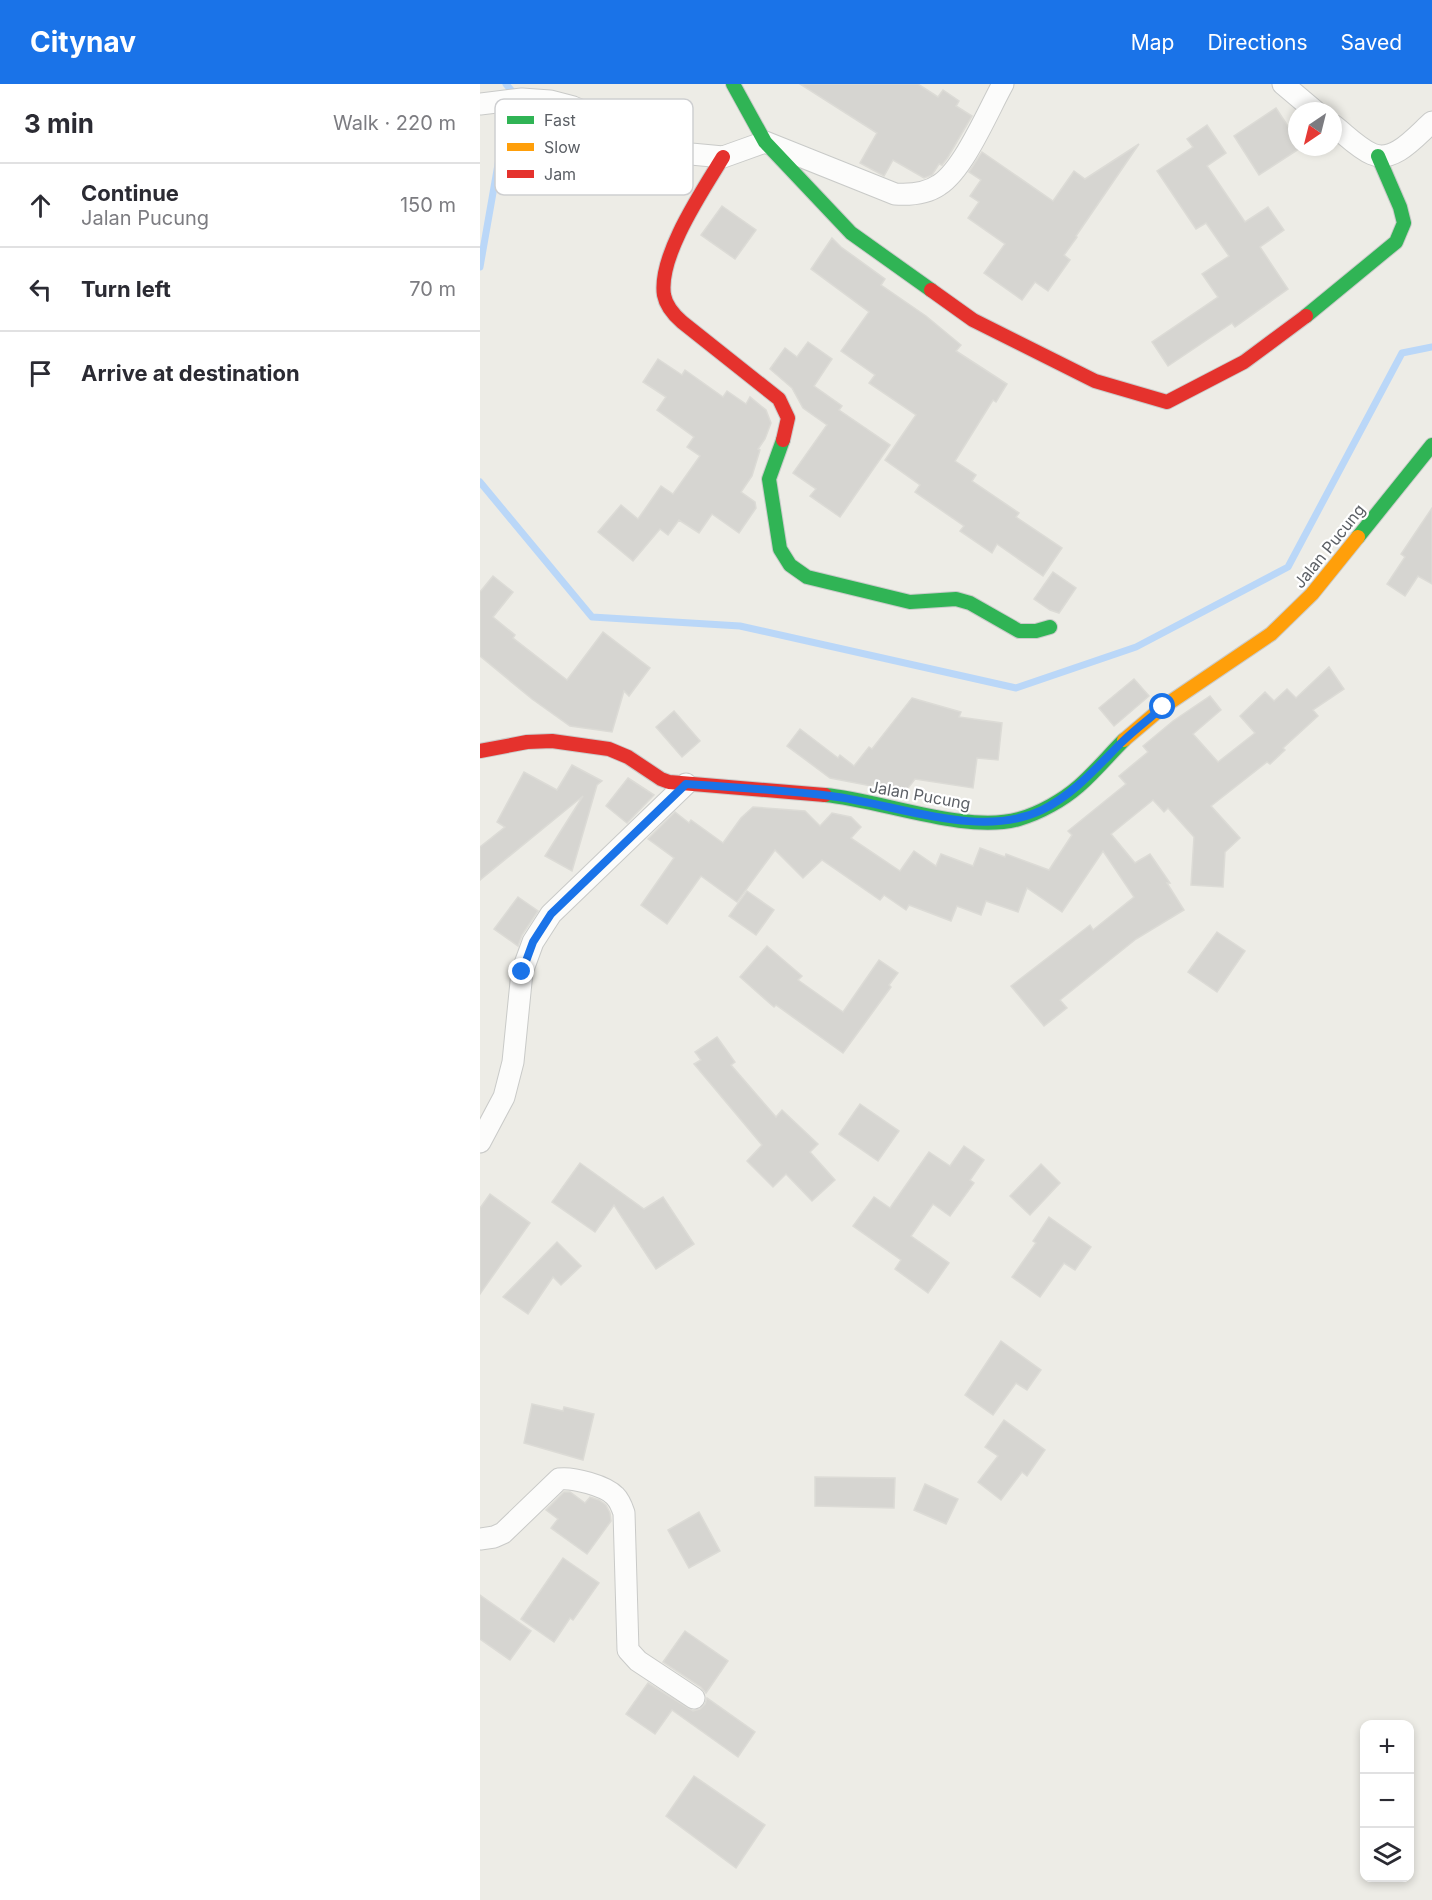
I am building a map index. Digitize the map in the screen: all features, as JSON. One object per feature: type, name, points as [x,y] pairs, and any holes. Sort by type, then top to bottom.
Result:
[{"type":"street","points":[[733,84],[765,142],[851,234],[973,320],[1095,381],[1167,402],[1244,362],[1320,306],[1396,242],[1404,223],[1401,207],[1378,156]]},
{"type":"street","points":[[693,154],[723,157],[765,142],[895,194],[911,195],[927,191],[949,177],[960,162],[1003,84]]},
{"type":"street","points":[[1283,84],[1304,102]]},
{"type":"street","points":[[522,99],[547,92]]},
{"type":"street","points":[[1342,132],[1370,153],[1378,156],[1393,154],[1432,122]]},
{"type":"street","points":[[723,157],[678,237],[664,276],[664,299],[670,310],[688,327],[779,397],[788,419],[786,432],[770,468],[769,478],[780,549],[790,565],[807,576],[910,602],[956,600],[970,603],[1019,631],[1036,631],[1050,627]]},
{"type":"street","name":"Jalan Pucung","points":[[480,751],[527,742],[552,741],[609,749],[661,779],[686,784],[747,787],[833,796],[963,821],[1019,819],[1056,802],[1079,786],[1124,740],[1163,707],[1287,621],[1312,594],[1432,445]]},
{"type":"street","points":[[480,1142],[504,1097],[513,1062],[522,972],[533,942],[551,914],[686,784]]},
{"type":"street","points":[[480,1539],[494,1538],[502,1533],[559,1479],[572,1479],[606,1489],[615,1495],[624,1513],[628,1650],[638,1661],[694,1698]]},
{"type":"building","points":[[800,84],[918,84],[938,97],[943,90],[959,101],[956,106],[972,116],[948,157],[942,165],[939,164],[932,175],[924,178],[893,160],[884,176],[860,163],[877,133]]},
{"type":"building","points":[[1276,108],[1288,126],[1288,156],[1259,175],[1234,136]]},
{"type":"building","points":[[1207,125],[1226,153],[1207,166],[1245,222],[1268,207],[1284,230],[1260,247],[1288,289],[1235,327],[1232,323],[1168,366],[1152,342],[1218,297],[1202,274],[1229,256],[1206,223],[1196,229],[1157,171],[1193,147],[1187,139]]},
{"type":"building","points":[[1139,144],[1064,255],[1070,260],[1048,291],[1035,282],[1022,300],[984,273],[1005,244],[968,218],[979,202],[970,196],[981,180],[969,172],[982,152],[1053,201],[1074,171],[1085,179]]},
{"type":"building","points":[[722,206],[756,230],[735,259],[701,235]]},
{"type":"building","points":[[832,238],[885,279],[881,285],[926,316],[961,345],[956,351],[1007,384],[996,402],[993,400],[955,461],[976,475],[972,481],[1019,513],[1016,517],[1062,548],[1043,576],[997,544],[992,553],[960,531],[964,526],[915,492],[920,485],[885,460],[916,415],[869,383],[875,375],[841,351],[869,312],[811,269]]},
{"type":"building","points":[[808,342],[832,359],[814,386],[842,406],[839,410],[890,445],[840,517],[810,496],[816,489],[793,473],[827,425],[803,408],[792,388],[770,369],[785,348],[797,357]]},
{"type":"building","points":[[658,359],[682,375],[685,370],[723,397],[727,391],[746,404],[750,397],[766,410],[771,423],[758,449],[760,450],[752,476],[741,492],[755,502],[756,508],[739,533],[712,514],[699,533],[679,520],[668,535],[660,529],[633,561],[598,532],[621,505],[638,519],[661,486],[673,494],[700,456],[687,447],[694,437],[657,410],[666,397],[643,382]]},
{"type":"building","points":[[1432,508],[1432,584],[1418,576],[1405,596],[1387,584],[1405,557],[1401,554]]},
{"type":"building","points":[[1053,572],[1076,588],[1059,613],[1034,599]]},
{"type":"building","points":[[493,576],[513,592],[493,617],[515,635],[513,638],[567,680],[603,632],[650,668],[629,696],[624,691],[612,732],[570,726],[532,699],[480,656],[480,592]]},
{"type":"building","points":[[1329,667],[1344,689],[1313,710],[1318,716],[1283,748],[1285,750],[1270,764],[1267,762],[1211,806],[1240,838],[1225,852],[1223,887],[1191,885],[1194,837],[1168,808],[1164,812],[1153,800],[1111,834],[1135,863],[1150,854],[1170,883],[1167,883],[1184,910],[1136,939],[1060,1000],[1067,1008],[1044,1026],[1011,986],[1090,925],[1093,930],[1134,897],[1103,851],[1062,912],[1027,888],[1018,912],[986,901],[981,915],[957,906],[951,921],[909,905],[906,910],[884,895],[880,900],[822,860],[803,878],[775,850],[737,902],[701,876],[667,924],[641,905],[674,858],[648,839],[675,812],[689,823],[691,820],[723,843],[741,818],[753,807],[805,811],[820,826],[832,813],[851,817],[861,827],[851,838],[900,871],[914,851],[936,866],[941,854],[973,866],[980,848],[1005,857],[1006,854],[1049,870],[1072,835],[1068,831],[1126,784],[1119,776],[1148,752],[1143,746],[1173,721],[1210,696],[1221,710],[1193,734],[1218,762],[1255,733],[1240,716],[1265,692],[1274,701],[1287,689],[1296,698]]},
{"type":"building","points":[[1134,679],[1149,696],[1114,726],[1099,708]]},
{"type":"building","points":[[912,698],[961,712],[959,717],[1002,723],[998,760],[977,758],[973,788],[915,779],[905,792],[876,787],[872,784],[871,786],[830,778],[787,746],[800,729],[838,758],[840,755],[854,766],[869,747],[872,749]]},
{"type":"building","points":[[674,711],[700,741],[682,757],[656,727]]},
{"type":"building","points":[[572,765],[602,781],[597,785],[572,871],[545,856],[583,796],[480,880],[480,847],[505,827],[497,822],[524,772],[557,790]]},
{"type":"building","points":[[628,778],[654,795],[627,823],[606,806]]},
{"type":"building","points":[[747,891],[774,910],[756,935],[729,916]]},
{"type":"building","points":[[518,897],[538,911],[522,935],[518,946],[494,929]]},
{"type":"building","points":[[1217,932],[1245,951],[1217,992],[1188,972]]},
{"type":"building","points":[[767,946],[802,976],[798,980],[843,1012],[879,960],[898,973],[889,985],[891,987],[843,1053],[776,1005],[774,1007],[740,977]]},
{"type":"building","points":[[717,1037],[735,1062],[731,1065],[776,1117],[782,1110],[818,1144],[810,1152],[835,1180],[812,1201],[786,1174],[773,1187],[747,1161],[762,1145],[694,1064],[701,1060],[695,1052]]},
{"type":"building","points":[[860,1104],[899,1131],[878,1161],[839,1134]]},
{"type":"building","points":[[964,1146],[984,1160],[970,1180],[974,1183],[950,1216],[933,1204],[911,1236],[949,1263],[928,1293],[895,1269],[901,1260],[853,1226],[874,1197],[890,1208],[929,1152],[950,1166]]},
{"type":"building","points":[[580,1163],[644,1209],[663,1197],[694,1244],[656,1269],[614,1205],[595,1232],[552,1202]]},
{"type":"building","points":[[1041,1164],[1060,1183],[1030,1215],[1010,1196]]},
{"type":"building","points":[[490,1194],[530,1223],[480,1294],[480,1208]]},
{"type":"building","points":[[1049,1217],[1091,1247],[1075,1270],[1064,1263],[1040,1297],[1012,1277],[1036,1243],[1033,1241]]},
{"type":"building","points":[[557,1242],[581,1266],[561,1285],[553,1277],[528,1314],[503,1297]]},
{"type":"building","points":[[1001,1341],[1041,1370],[1027,1390],[1016,1383],[993,1415],[965,1395]]},
{"type":"building","points":[[532,1404],[563,1411],[564,1407],[594,1414],[583,1460],[524,1443]]},
{"type":"building","points":[[1004,1420],[1045,1450],[1027,1476],[1022,1472],[1001,1500],[978,1482],[998,1456],[985,1447]]},
{"type":"building","points":[[815,1477],[895,1478],[894,1508],[815,1506]]},
{"type":"building","points":[[925,1484],[958,1499],[946,1524],[914,1510]]},
{"type":"building","points":[[564,1492],[570,1492],[585,1503],[590,1497],[599,1500],[606,1505],[610,1513],[611,1521],[587,1554],[551,1528],[558,1519],[546,1510]]},
{"type":"building","points":[[699,1512],[720,1551],[689,1568],[668,1530]]},
{"type":"building","points":[[563,1558],[599,1583],[573,1620],[570,1618],[554,1642],[521,1619]]},
{"type":"building","points":[[480,1595],[531,1631],[510,1660],[480,1639]]},
{"type":"building","points":[[685,1631],[728,1661],[706,1693],[701,1687],[663,1662]]},
{"type":"building","points":[[648,1683],[693,1711],[700,1709],[707,1698],[755,1732],[738,1757],[672,1710],[655,1734],[626,1714]]},
{"type":"building","points":[[694,1776],[765,1825],[736,1868],[666,1816]]},
{"type":"waterway","points":[[506,84],[511,90],[509,99]]},
{"type":"waterway","points":[[480,267],[495,181]]},
{"type":"waterway","points":[[480,482],[592,617],[740,626],[1016,688],[1136,647],[1288,567],[1402,353],[1432,347]]},
{"type":"traffic: fast","points":[[733,84],[765,142],[851,233],[931,290]]},
{"type":"traffic: fast","points":[[1306,316],[1396,242],[1404,223],[1400,207],[1378,156]]},
{"type":"traffic: fast","points":[[783,440],[769,479],[780,549],[790,565],[807,577],[910,602],[956,599],[970,603],[1019,631],[1036,631],[1050,627]]},
{"type":"traffic: fast","points":[[1358,537],[1432,445]]},
{"type":"traffic: fast","points":[[825,795],[949,819],[974,822],[1019,819],[1043,810],[1073,791],[1124,740]]},
{"type":"traffic: slow","points":[[1124,740],[1163,707],[1271,634],[1312,594],[1358,537]]},
{"type":"traffic: jam","points":[[723,157],[694,205],[675,243],[664,279],[664,295],[671,310],[682,322],[779,399],[788,418],[783,440]]},
{"type":"traffic: jam","points":[[931,290],[973,320],[1095,381],[1167,402],[1244,362],[1306,316]]},
{"type":"traffic: jam","points":[[480,751],[527,742],[552,741],[609,749],[628,757],[669,782],[825,795]]},
{"type":"route","points":[[522,972],[533,942],[551,914],[686,784],[747,787],[833,796],[963,821],[993,822],[1019,819],[1056,802],[1079,786],[1124,740],[1163,707]]}]
